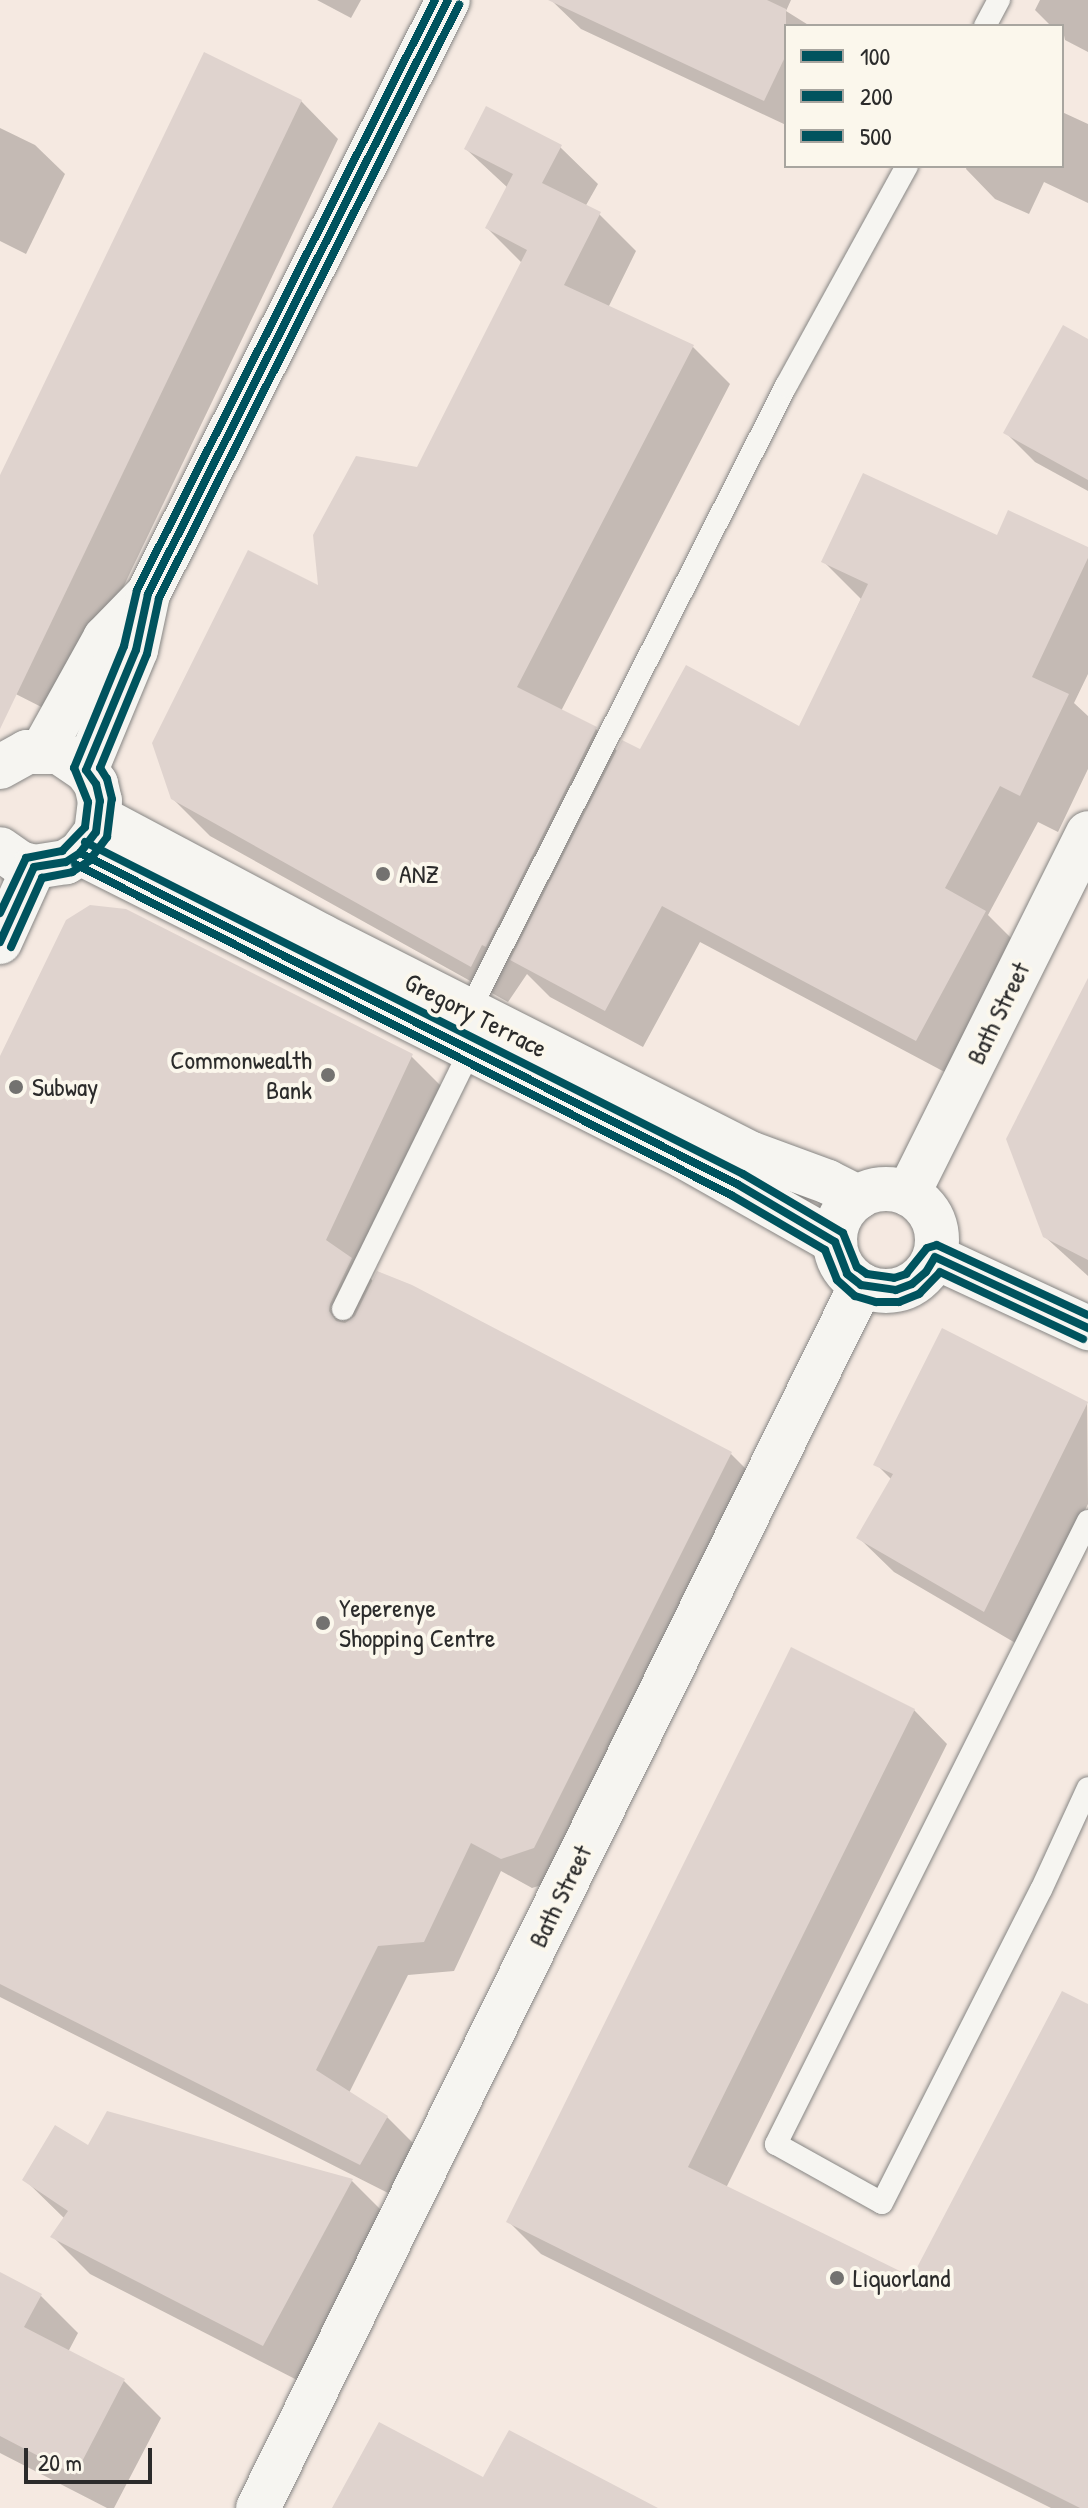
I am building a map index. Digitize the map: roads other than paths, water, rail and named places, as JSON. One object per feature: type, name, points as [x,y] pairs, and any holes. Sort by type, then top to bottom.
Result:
[{"type":"street","points":[[86,770],[136,650],[148,594],[448,0]]},
{"type":"street","points":[[43,750],[105,638],[148,594]]},
{"type":"street","points":[[0,767],[12,758],[43,750],[66,756],[86,770],[96,784],[90,836],[51,867],[17,858],[0,942]]},
{"type":"street","name":"Bath Street","points":[[908,1194],[1088,833]]},
{"type":"street","name":"Gregory Terrace","points":[[90,836],[464,1049],[710,1170],[835,1242]]},
{"type":"street","name":"Gregory Terrace","points":[[464,1049],[828,1182],[858,1197]]},
{"type":"street","points":[[892,1189],[908,1194],[924,1205],[934,1220],[938,1238],[935,1257],[926,1272],[912,1284],[896,1290],[877,1290],[861,1285],[847,1274],[835,1242],[845,1209],[858,1197],[892,1189]]},
{"type":"street","points":[[935,1257],[1088,1328]]},
{"type":"street","name":"Bath Street","points":[[258,2508],[861,1285]]},
{"type":"lane","points":[[986,24],[999,0]]},
{"type":"lane","points":[[343,1309],[464,1049],[786,386],[906,168]]},
{"type":"lane","points":[[1088,1521],[776,2144],[882,2203],[1041,1890],[1088,1788]]},
{"type":"place","name":"ANZ","points":[[383,874]]},
{"type":"place","name":"Commonwealth Bank","points":[[328,1075]]},
{"type":"place","name":"Subway","points":[[16,1087]]},
{"type":"place","name":"Yeperenye Shopping Centre","points":[[323,1623]]},
{"type":"place","name":"Liquorland","points":[[837,2278]]}]
